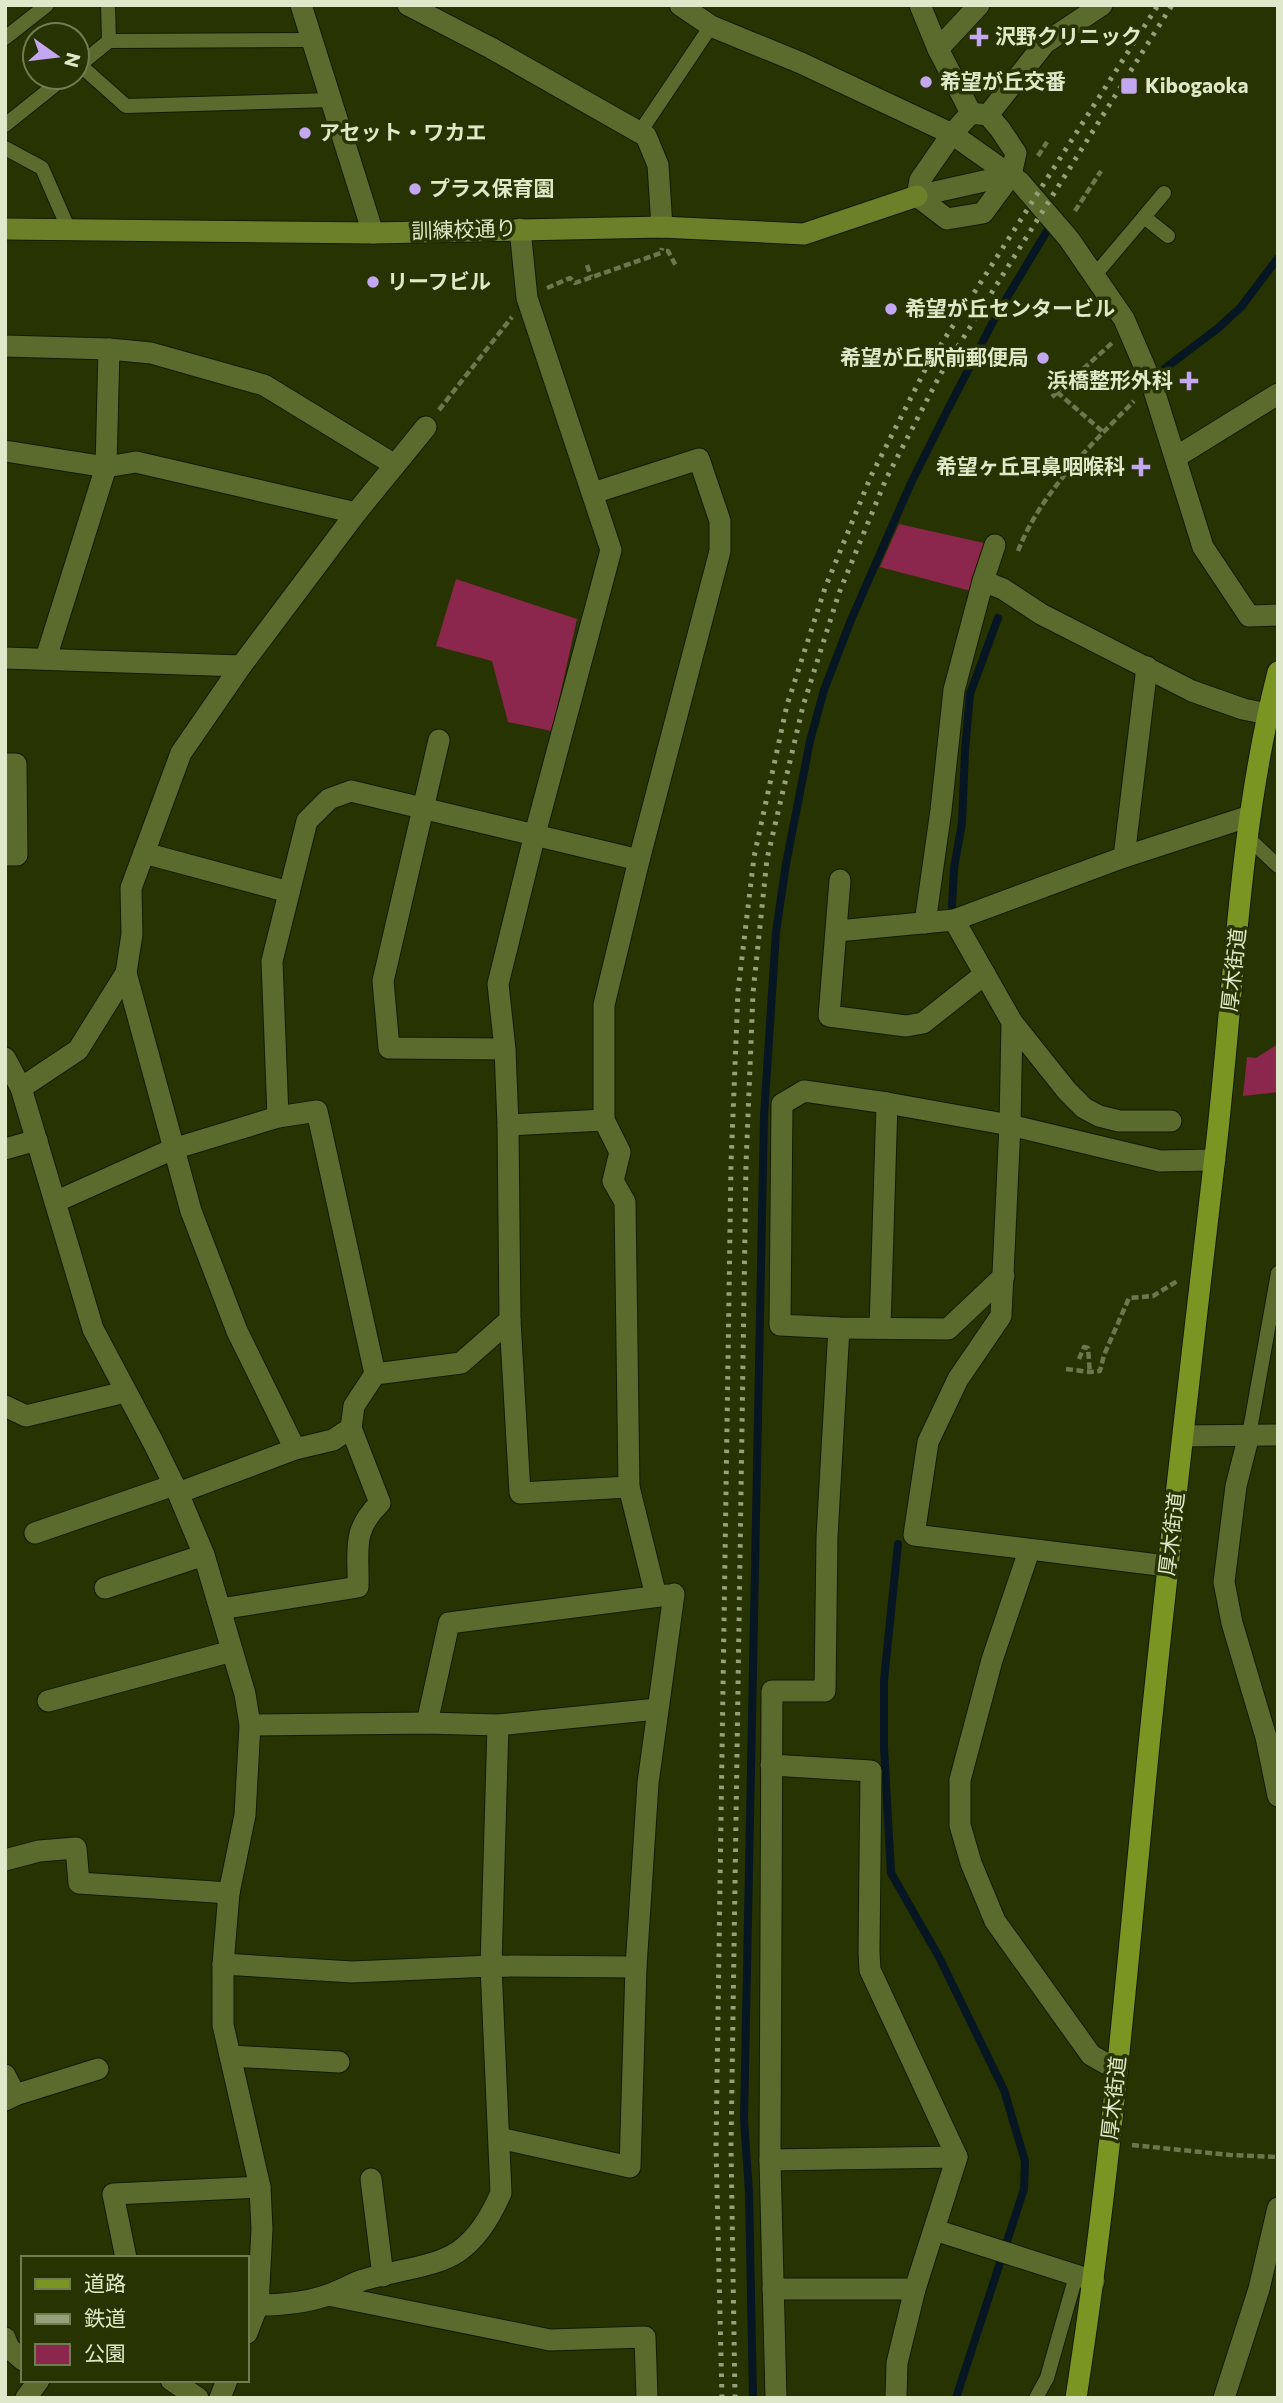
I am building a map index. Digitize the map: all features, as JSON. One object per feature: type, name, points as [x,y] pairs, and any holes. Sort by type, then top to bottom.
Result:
[{"type":"main road","name":"厚木街道","points":[[1076,2398],[1085,2279],[1110,2143],[1167,1566],[1215,1160],[1249,827],[1267,714],[1278,672]]},
{"type":"street","points":[[301,5],[373,233]]},
{"type":"street","points":[[408,5],[491,48],[646,136],[659,165],[662,227]]},
{"type":"street","points":[[918,197],[947,219],[983,213],[1011,175],[1016,153],[1000,129],[980,114],[938,49],[920,5]]},
{"type":"street","points":[[938,49],[979,5]]},
{"type":"street","points":[[918,197],[920,180],[952,134],[980,114],[1045,43],[1102,5]]},
{"type":"street","points":[[684,7],[711,26],[801,62],[952,134],[1020,182],[1069,239],[1124,319],[1152,384],[1203,547],[1249,616],[1278,615]]},
{"type":"street","points":[[918,197],[1011,175]]},
{"type":"street","name":"訓練校通り","points":[[5,229],[373,233],[662,227],[804,234],[918,197]]},
{"type":"street","points":[[520,229],[527,298],[611,550],[534,834],[498,984],[505,1049],[510,1320],[520,1493],[629,1487]]},
{"type":"street","points":[[5,346],[151,353],[264,386],[395,465]]},
{"type":"street","points":[[46,659],[106,467],[109,349]]},
{"type":"street","points":[[1176,457],[1278,394]]},
{"type":"street","points":[[21,1088],[78,1050],[126,973],[132,934],[131,888],[181,753],[241,666],[356,513],[426,427]]},
{"type":"street","points":[[5,451],[106,467],[136,462],[356,513]]},
{"type":"street","points":[[499,2138],[630,2167],[636,1967],[648,1783],[673,1594],[629,1487],[625,1202],[613,1181],[620,1152],[604,1120],[604,1005],[720,551],[720,520],[699,458],[593,493]]},
{"type":"street","points":[[925,923],[954,690],[995,545]]},
{"type":"street","points":[[983,581],[1003,589],[1041,614],[1192,691],[1267,714]]},
{"type":"street","points":[[5,658],[241,666]]},
{"type":"street","points":[[1124,857],[1147,667]]},
{"type":"street","points":[[439,740],[383,981],[389,1048],[505,1049]]},
{"type":"street","points":[[5,764],[16,764],[17,855],[5,855]]},
{"type":"street","points":[[278,1117],[272,961],[307,821],[329,799],[351,791],[639,860]]},
{"type":"street","points":[[836,931],[954,920],[1124,857],[1249,827]]},
{"type":"street","points":[[144,853],[289,892]]},
{"type":"street","points":[[840,880],[829,1016],[906,1026],[923,1023],[985,974]]},
{"type":"street","points":[[954,920],[1012,1022],[1067,1091],[1084,1108],[1099,1116],[1119,1121],[1171,1121]]},
{"type":"street","points":[[126,973],[191,1211],[237,1331],[295,1449]]},
{"type":"street","points":[[1012,1022],[1001,1316],[958,1379],[928,1442],[914,1535],[1167,1566]]},
{"type":"street","points":[[5,1058],[21,1088],[93,1329],[176,1489],[204,1555],[246,1694],[250,1726],[245,1815],[229,1893],[223,1964],[223,2025],[260,2187],[262,2229],[258,2305],[248,2330]]},
{"type":"street","points":[[1004,1276],[948,1329],[780,1325],[782,1104],[804,1091],[1010,1125],[1160,1161],[1215,1160]]},
{"type":"street","points":[[880,1328],[887,1103]]},
{"type":"street","points":[[55,1202],[173,1149],[278,1117],[317,1111],[375,1374],[354,1406],[351,1427],[380,1503],[367,1516],[359,1531],[358,1587],[220,1609]]},
{"type":"street","points":[[508,1125],[604,1120]]},
{"type":"street","points":[[5,1149],[37,1140]]},
{"type":"street","points":[[375,1374],[461,1363],[510,1320]]},
{"type":"street","points":[[776,2398],[770,2160],[772,1691],[825,1691],[827,1537],[839,1328]]},
{"type":"street","points":[[5,1406],[26,1416],[125,1392]]},
{"type":"street","points":[[35,1533],[295,1449],[333,1440],[351,1427]]},
{"type":"street","points":[[1249,1435],[1236,1486],[1224,1582],[1231,1623],[1266,1737],[1278,1796]]},
{"type":"street","points":[[1184,1436],[1278,1435]]},
{"type":"street","points":[[1030,1551],[992,1660],[960,1780],[960,1825],[971,1863],[995,1921],[1090,2055],[1117,2070]]},
{"type":"street","points":[[105,1588],[204,1555]]},
{"type":"street","points":[[427,1723],[449,1623],[673,1594]]},
{"type":"street","points":[[48,1701],[232,1651]]},
{"type":"street","points":[[250,1726],[427,1723],[498,1725],[657,1709]]},
{"type":"street","points":[[258,2305],[293,2304],[328,2295],[361,2280],[430,2266],[452,2256],[470,2243],[489,2221],[501,2193],[491,1966],[498,1725]]},
{"type":"street","points":[[771,1765],[871,1771],[870,1970],[957,2157],[915,2289],[897,2362],[896,2398]]},
{"type":"street","points":[[5,1860],[39,1852],[76,1848],[79,1883],[229,1893]]},
{"type":"street","points":[[223,1964],[352,1972],[491,1966],[636,1967]]},
{"type":"street","points":[[230,2056],[340,2062]]},
{"type":"street","points":[[5,2074],[10,2097],[98,2069]]},
{"type":"street","points":[[770,2160],[957,2157]]},
{"type":"street","points":[[371,2179],[383,2276]]},
{"type":"street","points":[[126,2256],[113,2194],[260,2187]]},
{"type":"street","points":[[1224,2398],[1259,2290],[1278,2208]]},
{"type":"street","points":[[935,2230],[1085,2279]]},
{"type":"street","points":[[773,2289],[915,2289]]},
{"type":"street","points":[[328,2295],[550,2340],[645,2337],[647,2398]]},
{"type":"street","points":[[5,2338],[9,2348],[21,2358]]},
{"type":"street","points":[[26,2398],[38,2382]]},
{"type":"street","points":[[174,2382],[198,2398]]},
{"type":"lane","points":[[5,38],[47,5]]},
{"type":"lane","points":[[108,5],[109,41]]},
{"type":"lane","points":[[640,132],[711,26]]},
{"type":"lane","points":[[91,56],[109,41],[312,40]]},
{"type":"lane","points":[[91,77],[126,106],[331,100]]},
{"type":"lane","points":[[5,125],[48,91]]},
{"type":"lane","points":[[5,148],[42,169],[69,230]]},
{"type":"lane","points":[[1094,276],[1164,193]]},
{"type":"lane","points":[[1144,217],[1168,236]]},
{"type":"lane","points":[[1249,827],[1277,860]]},
{"type":"lane","points":[[1249,1435],[1278,1273]]},
{"type":"lane","points":[[1036,2398],[1047,2378],[1085,2279]]},
{"type":"path","points":[[1073,216],[1101,171]]},
{"type":"path","points":[[662,227],[662,253]]},
{"type":"path","points":[[551,286],[570,278],[575,283],[668,251],[676,266]]},
{"type":"path","points":[[587,265],[591,277]]},
{"type":"path","points":[[426,427],[527,298]]},
{"type":"path","points":[[1052,397],[1116,340]]},
{"type":"path","points":[[1017,554],[1026,532],[1071,467],[1152,384]]},
{"type":"path","points":[[1057,392],[1103,432]]},
{"type":"path","points":[[1066,1368],[1090,1374],[1100,1371],[1104,1355],[1129,1298],[1153,1296],[1184,1277]]},
{"type":"path","points":[[1079,1359],[1084,1348],[1088,1348],[1090,1374]]},
{"type":"path","points":[[1110,2143],[1278,2157]]},
{"type":"green space","points":[[899,524],[984,543],[971,591],[880,567]]},
{"type":"green space","points":[[456,579],[577,619],[552,731],[508,722],[492,661],[436,646]]},
{"type":"green space","points":[[1278,1044],[1278,1092],[1243,1096],[1247,1057],[1256,1058]]},
{"type":"waterway","points":[[753,2398],[749,2192],[744,2120],[764,1116],[776,932],[810,741],[824,690],[851,620],[911,483],[947,411],[997,314],[1050,226]]},
{"type":"waterway","points":[[1164,369],[1241,307],[1278,258]]},
{"type":"waterway","points":[[952,906],[954,868],[962,823],[970,694],[998,618]]},
{"type":"waterway","points":[[898,1544],[884,1680],[884,1747],[891,1873],[939,1957],[1004,2090],[1025,2161],[1024,2189],[956,2398]]},
{"type":"railway","points":[[722,2398],[716,2147],[731,1164],[738,991],[754,857],[787,705],[825,588],[871,476],[926,368],[1158,5]]},
{"type":"railway","points":[[735,2398],[731,2146],[746,1165],[753,993],[767,859],[803,706],[839,593],[886,479],[940,375],[1172,5]]},
{"type":"place","name":"沢野クリニック","points":[[979,37]]},
{"type":"place","name":"希望が丘交番","points":[[926,82]]},
{"type":"place","name":"Kibogaoka","points":[[1129,86]]},
{"type":"place","name":"アセット・ワカエ","points":[[305,133]]},
{"type":"place","name":"プラス保育園","points":[[415,189]]},
{"type":"place","name":"リーフビル","points":[[373,282]]},
{"type":"place","name":"希望が丘センタービル","points":[[891,309]]},
{"type":"place","name":"希望が丘駅前郵便局","points":[[1043,358]]},
{"type":"place","name":"浜橋整形外科","points":[[1189,381]]},
{"type":"place","name":"希望ヶ丘耳鼻咽喉科","points":[[1141,467]]}]
